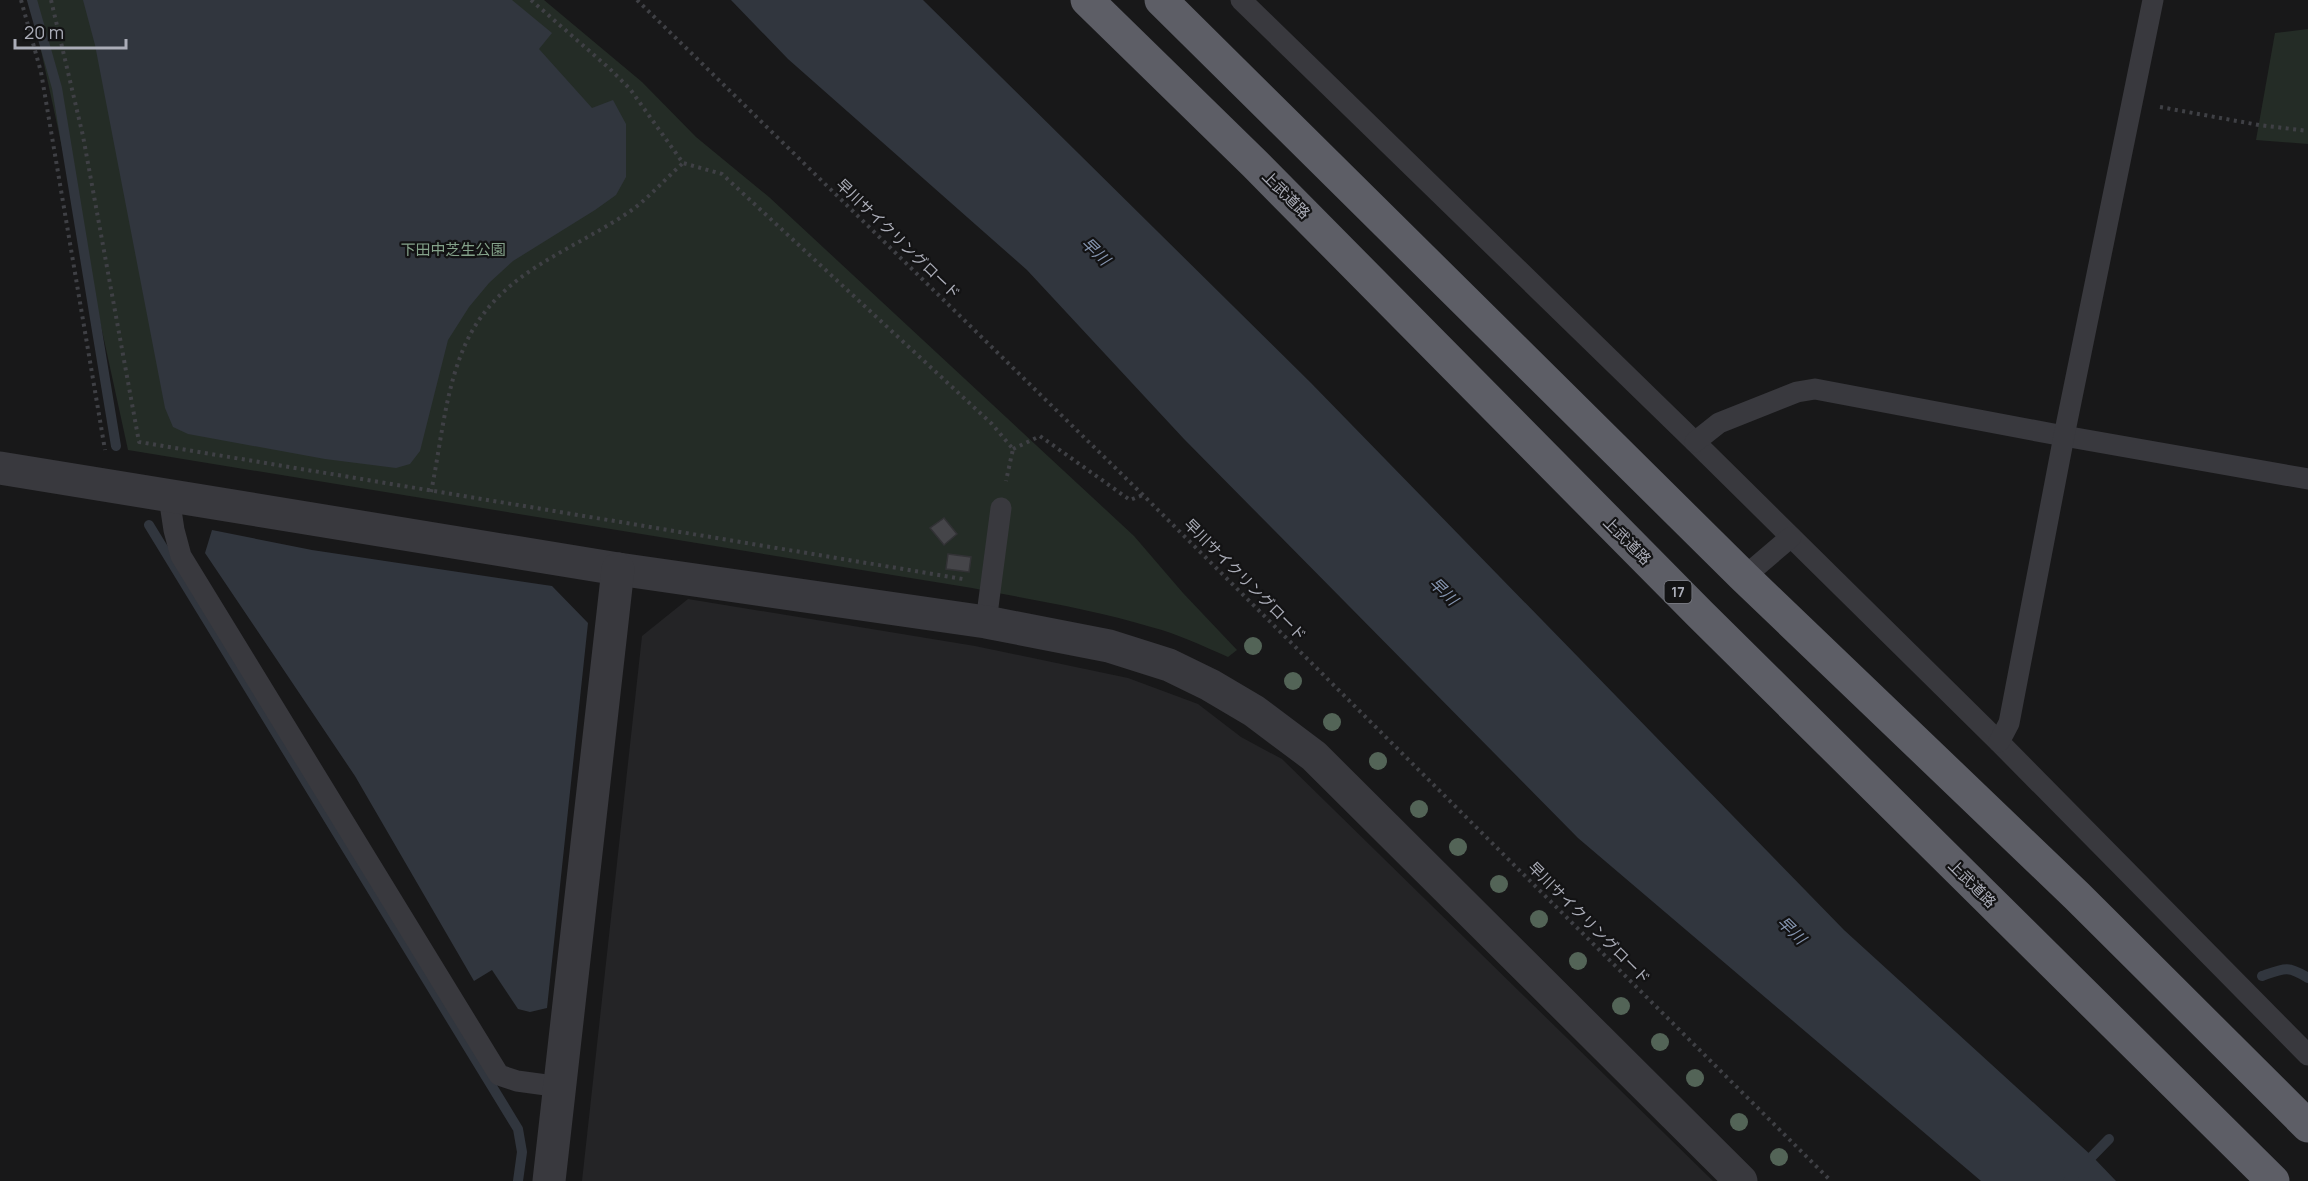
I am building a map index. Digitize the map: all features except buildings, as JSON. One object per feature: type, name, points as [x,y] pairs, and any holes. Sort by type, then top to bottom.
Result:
[{"type":"highway","name":"上武道路","points":[[1086,0],[1255,164],[1708,623],[2273,1181]]},
{"type":"highway","points":[[1161,0],[1744,577],[2068,888],[2308,1126]]},
{"type":"street","points":[[0,468],[105,487],[618,569],[986,622],[1109,646],[1168,665],[1210,685],[1254,711],[1314,756],[1741,1181]]},
{"type":"street","points":[[549,1181],[618,569]]},
{"type":"lane","points":[[1241,0],[1695,441],[1999,742],[2308,1055]]},
{"type":"lane","points":[[1999,742],[2009,723],[2064,436],[2154,0]]},
{"type":"lane","points":[[1695,441],[1719,423],[1797,392],[1815,389],[2308,479]]},
{"type":"lane","points":[[169,497],[181,556],[499,1075],[517,1081],[561,1087]]},
{"type":"lane","points":[[986,622],[1001,508]]},
{"type":"lane","points":[[1744,577],[1791,537]]},
{"type":"path","points":[[21,0],[43,84],[100,419],[106,460],[105,487]]},
{"type":"path","points":[[51,0],[83,136],[139,442],[991,585]]},
{"type":"path","points":[[531,0],[630,89],[683,163],[722,174],[992,424],[1013,449]]},
{"type":"path","name":"早川サイクリングロード","points":[[637,0],[1143,495],[1831,1181]]},
{"type":"path","points":[[2133,102],[2259,125],[2308,131]]},
{"type":"path","points":[[431,492],[455,372],[466,344],[484,313],[511,284],[630,211],[683,163]]},
{"type":"path","points":[[1013,449],[1040,436],[1130,500],[1143,495]]},
{"type":"path","points":[[1001,508],[1013,449]]},
{"type":"shaded area","points":[[688,599],[975,646],[1128,678],[1198,704],[1241,737],[1282,759],[1713,1181],[582,1181],[642,636]]},
{"type":"green space","name":"下田中芝生公園","points":[[30,0],[544,0],[642,82],[696,137],[769,197],[1134,536],[1183,593],[1237,650],[1228,657],[1161,630],[1107,615],[972,588],[128,450]]},
{"type":"green space","points":[[2308,29],[2308,144],[2256,140],[2275,33]]},
{"type":"water","points":[[83,0],[512,0],[552,33],[539,49],[592,108],[613,100],[626,124],[626,177],[616,195],[513,261],[489,283],[469,307],[448,340],[420,451],[410,464],[396,468],[325,459],[188,434],[173,427],[165,408],[95,45]]},
{"type":"water","name":"早川","points":[[731,0],[923,0],[1311,383],[1844,930],[2092,1156],[2116,1181],[1981,1181],[1578,838],[1184,439],[1027,270],[788,59]]},
{"type":"water","points":[[212,530],[312,550],[552,586],[588,623],[547,1008],[530,1012],[518,1009],[492,970],[474,981],[355,776],[205,553]]},
{"type":"waterway","points":[[32,0],[57,88],[116,446]]},
{"type":"waterway","points":[[149,525],[518,1129],[522,1152],[518,1181]]},
{"type":"waterway","points":[[2262,976],[2286,969],[2308,978]]},
{"type":"waterway","points":[[2068,1181],[2109,1139]]}]
